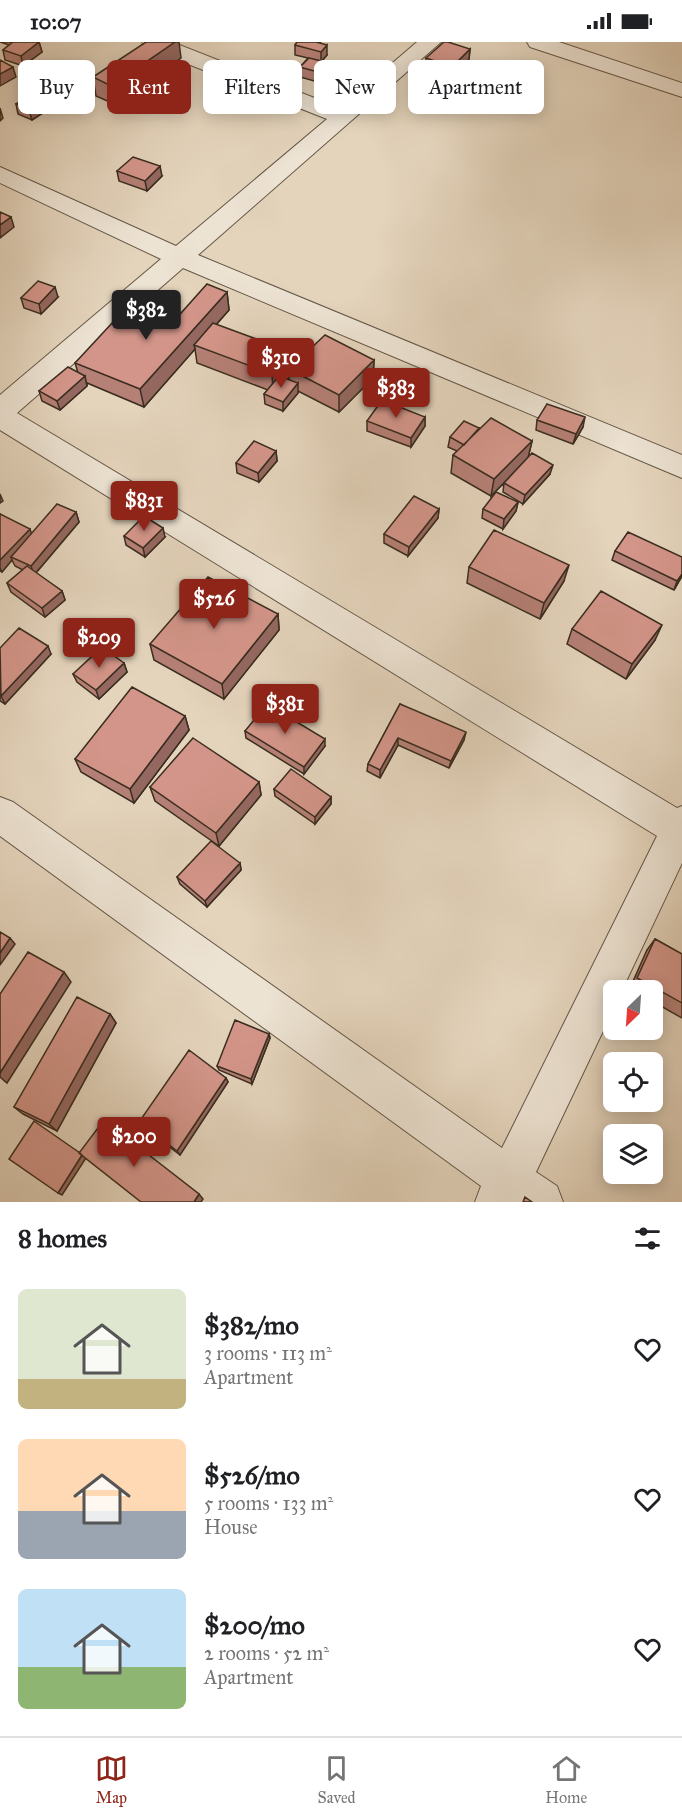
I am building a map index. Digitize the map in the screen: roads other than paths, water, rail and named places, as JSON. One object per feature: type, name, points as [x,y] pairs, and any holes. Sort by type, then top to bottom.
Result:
[{"type":"street","points":[[153,42],[343,117]]},
{"type":"street","points":[[0,411],[430,42]]},
{"type":"street","points":[[538,42],[682,90]]},
{"type":"street","points":[[0,174],[179,257],[682,467]]},
{"type":"street","points":[[0,416],[681,827],[516,1194],[0,814]]}]
